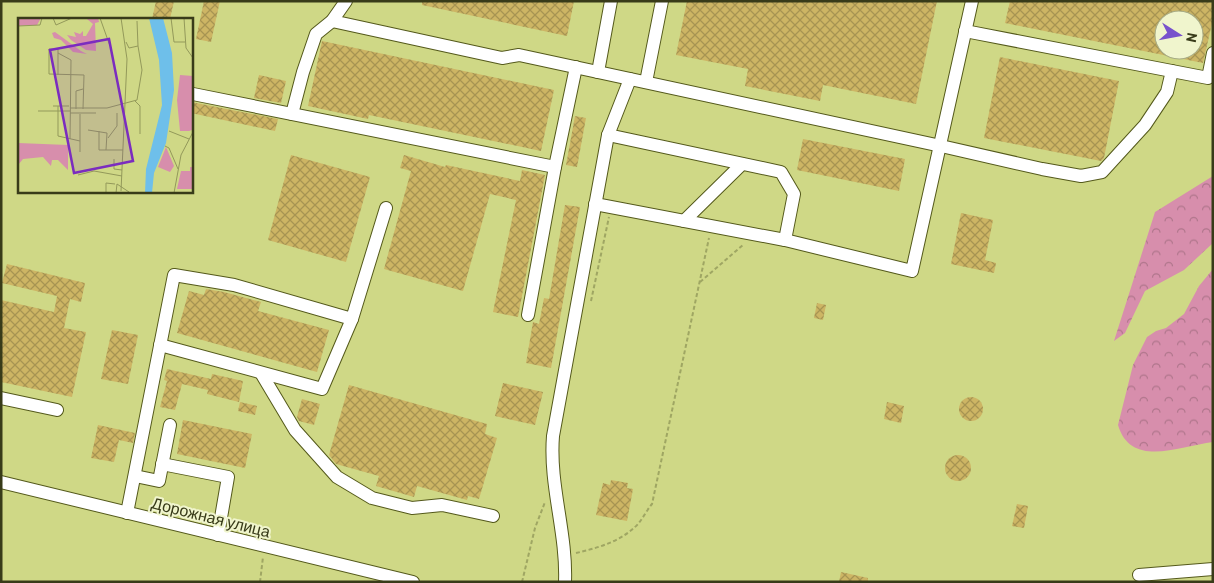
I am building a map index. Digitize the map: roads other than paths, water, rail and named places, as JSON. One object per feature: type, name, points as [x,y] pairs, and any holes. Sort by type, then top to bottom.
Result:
[{"type":"street","points":[[292,114],[303,72],[316,34],[332,21],[346,1]]},
{"type":"street","points":[[598,72],[611,1]]},
{"type":"street","points":[[646,82],[662,1]]},
{"type":"street","points":[[595,204],[785,240],[912,271],[972,1]]},
{"type":"street","points":[[332,21],[502,58],[519,55],[941,146],[1042,170],[1081,176],[1102,172],[1145,125],[1167,92],[1172,71]]},
{"type":"street","points":[[965,31],[1208,78],[1213,53]]},
{"type":"street","points":[[528,315],[555,167],[576,68]]},
{"type":"street","points":[[565,582],[566,555],[552,464],[553,436],[608,136],[630,79]]},
{"type":"street","points":[[193,94],[555,167]]},
{"type":"street","points":[[608,136],[781,172],[794,194],[785,240]]},
{"type":"street","points":[[684,221],[742,164]]},
{"type":"street","points":[[160,345],[322,389],[352,320],[386,208]]},
{"type":"street","points":[[127,513],[174,275],[234,285],[352,320]]},
{"type":"street","points":[[261,373],[295,430],[337,477],[372,498],[412,508],[442,505],[493,516]]},
{"type":"street","points":[[1,398],[57,410]]},
{"type":"street","points":[[135,476],[159,481],[170,425]]},
{"type":"street","points":[[162,464],[228,477],[218,535]]},
{"type":"street","name":"Дорожная улица","points":[[1,482],[413,582]]},
{"type":"street","points":[[1139,575],[1213,569]]}]
